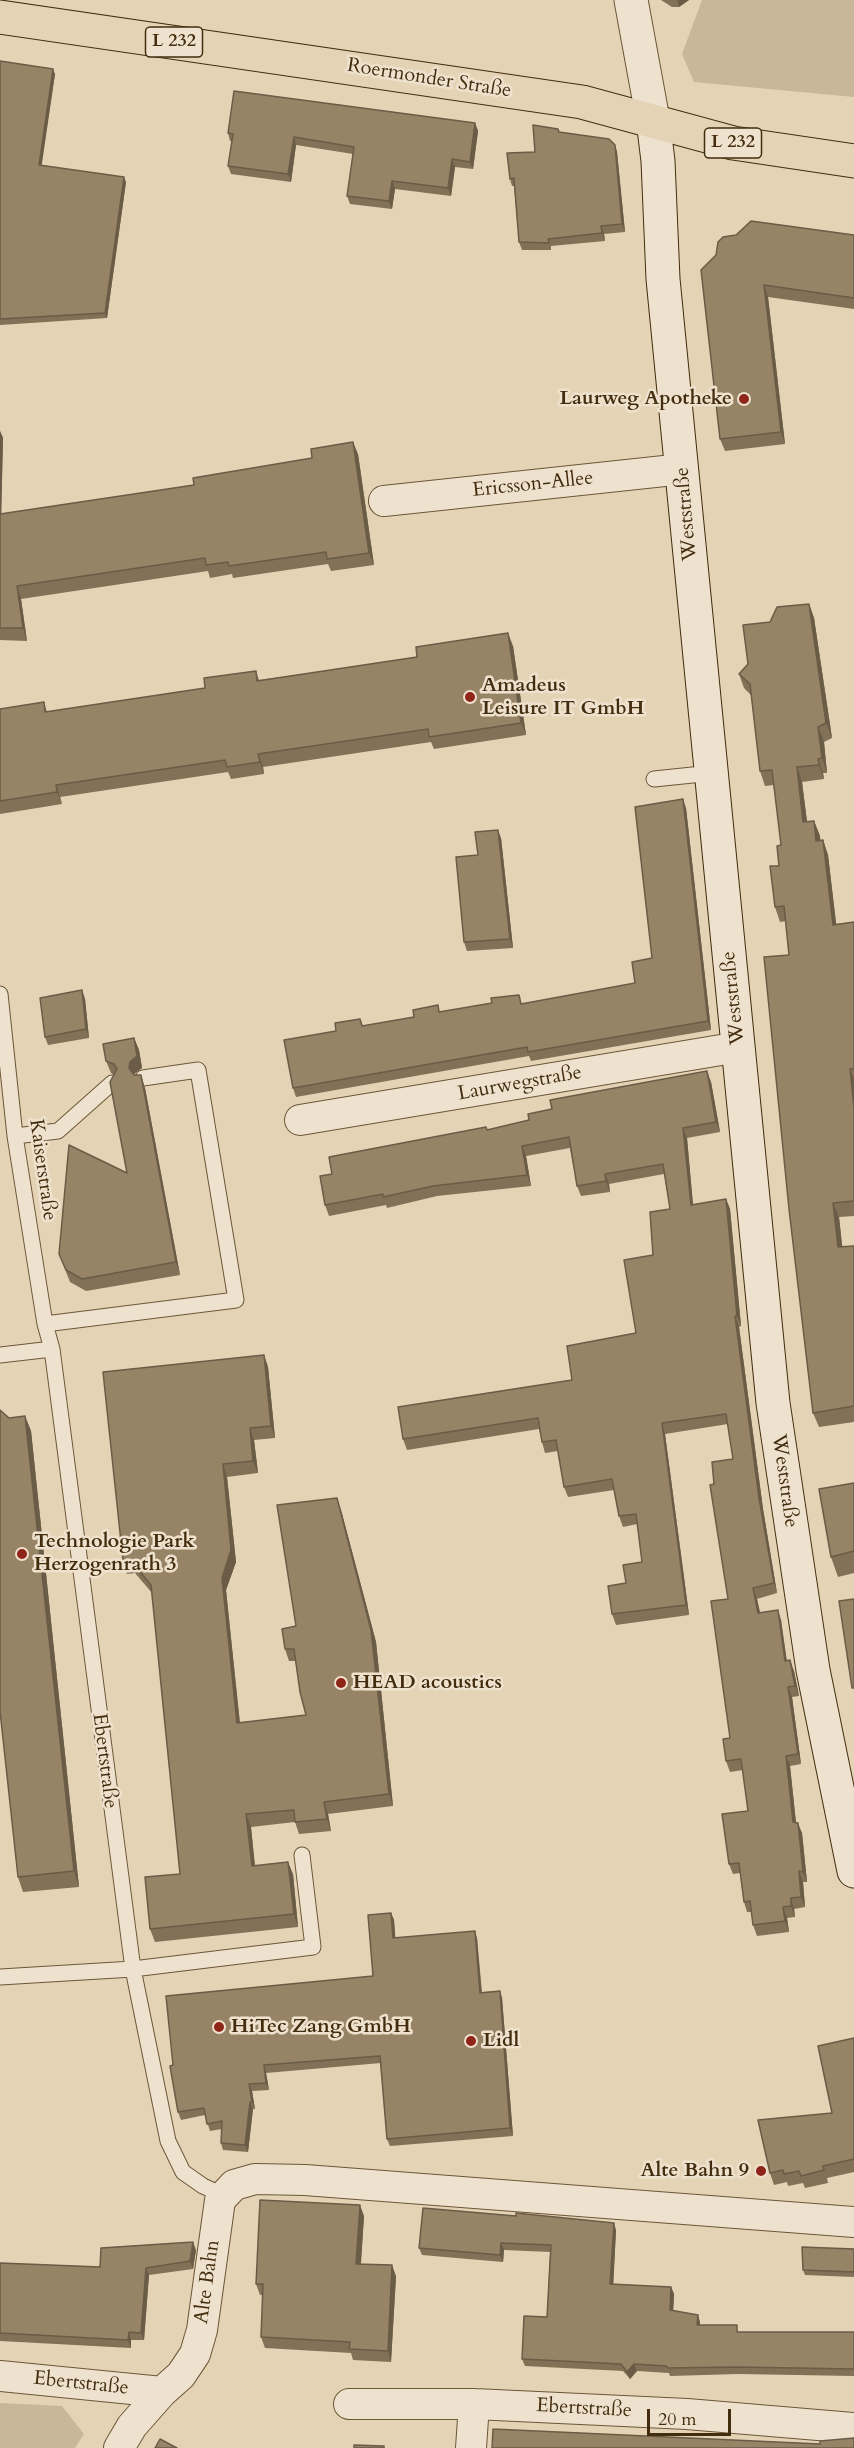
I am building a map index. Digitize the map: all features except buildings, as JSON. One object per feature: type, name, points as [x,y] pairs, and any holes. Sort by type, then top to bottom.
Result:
[{"type":"main road","name":"Weststraße","points":[[631,0],[653,120],[658,161],[663,279],[773,1403],[813,1670],[854,1870]]},
{"type":"main road","name":"Roermonder Straße","points":[[0,17],[566,99],[653,120],[733,143],[854,161]]},
{"type":"street","name":"Ericsson-Allee","points":[[384,501],[683,468]]},
{"type":"street","name":"Laurwegstraße","points":[[300,1120],[739,1047]]},
{"type":"street","points":[[223,2195],[234,2185],[255,2179],[421,2188],[854,2222]]},
{"type":"street","name":"Alte Bahn","points":[[119,2448],[132,2426],[162,2392],[181,2375],[195,2354],[202,2330],[211,2258],[223,2195]]},
{"type":"street","name":"Ebertstraße","points":[[0,2376],[162,2392]]},
{"type":"street","name":"Ebertstraße","points":[[349,2404],[474,2404],[687,2414],[854,2428]]},
{"type":"street","points":[[471,2448],[474,2404]]},
{"type":"lane","points":[[654,779],[712,772]]},
{"type":"lane","name":"Kaiserstraße","points":[[0,994],[15,1136],[45,1324],[52,1349]]},
{"type":"lane","points":[[45,1324],[236,1300],[198,1070],[143,1078]]},
{"type":"lane","points":[[15,1136],[58,1131],[112,1083]]},
{"type":"lane","points":[[0,1355],[52,1349]]},
{"type":"lane","name":"Ebertstraße","points":[[52,1349],[134,1969],[168,2141],[183,2172],[203,2187],[223,2195]]},
{"type":"lane","points":[[0,1977],[134,1969],[313,1947],[302,1855]]},
{"type":"shaded area","points":[[702,0],[854,0],[854,97],[694,82],[682,54]]},
{"type":"shaded area","points":[[0,2403],[62,2406],[84,2434],[75,2448],[0,2448]]},
{"type":"place","name":"Laurweg Apotheke","points":[[744,399]]},
{"type":"place","name":"Amadeus Leisure IT GmbH","points":[[470,697]]},
{"type":"place","name":"Technologie Park Herzogenrath 3","points":[[22,1554]]},
{"type":"place","name":"HEAD acoustics","points":[[341,1683]]},
{"type":"place","name":"HiTec Zang GmbH","points":[[219,2027]]},
{"type":"place","name":"Lidl","points":[[471,2041]]},
{"type":"place","name":"Alte Bahn 9","points":[[761,2171]]}]
